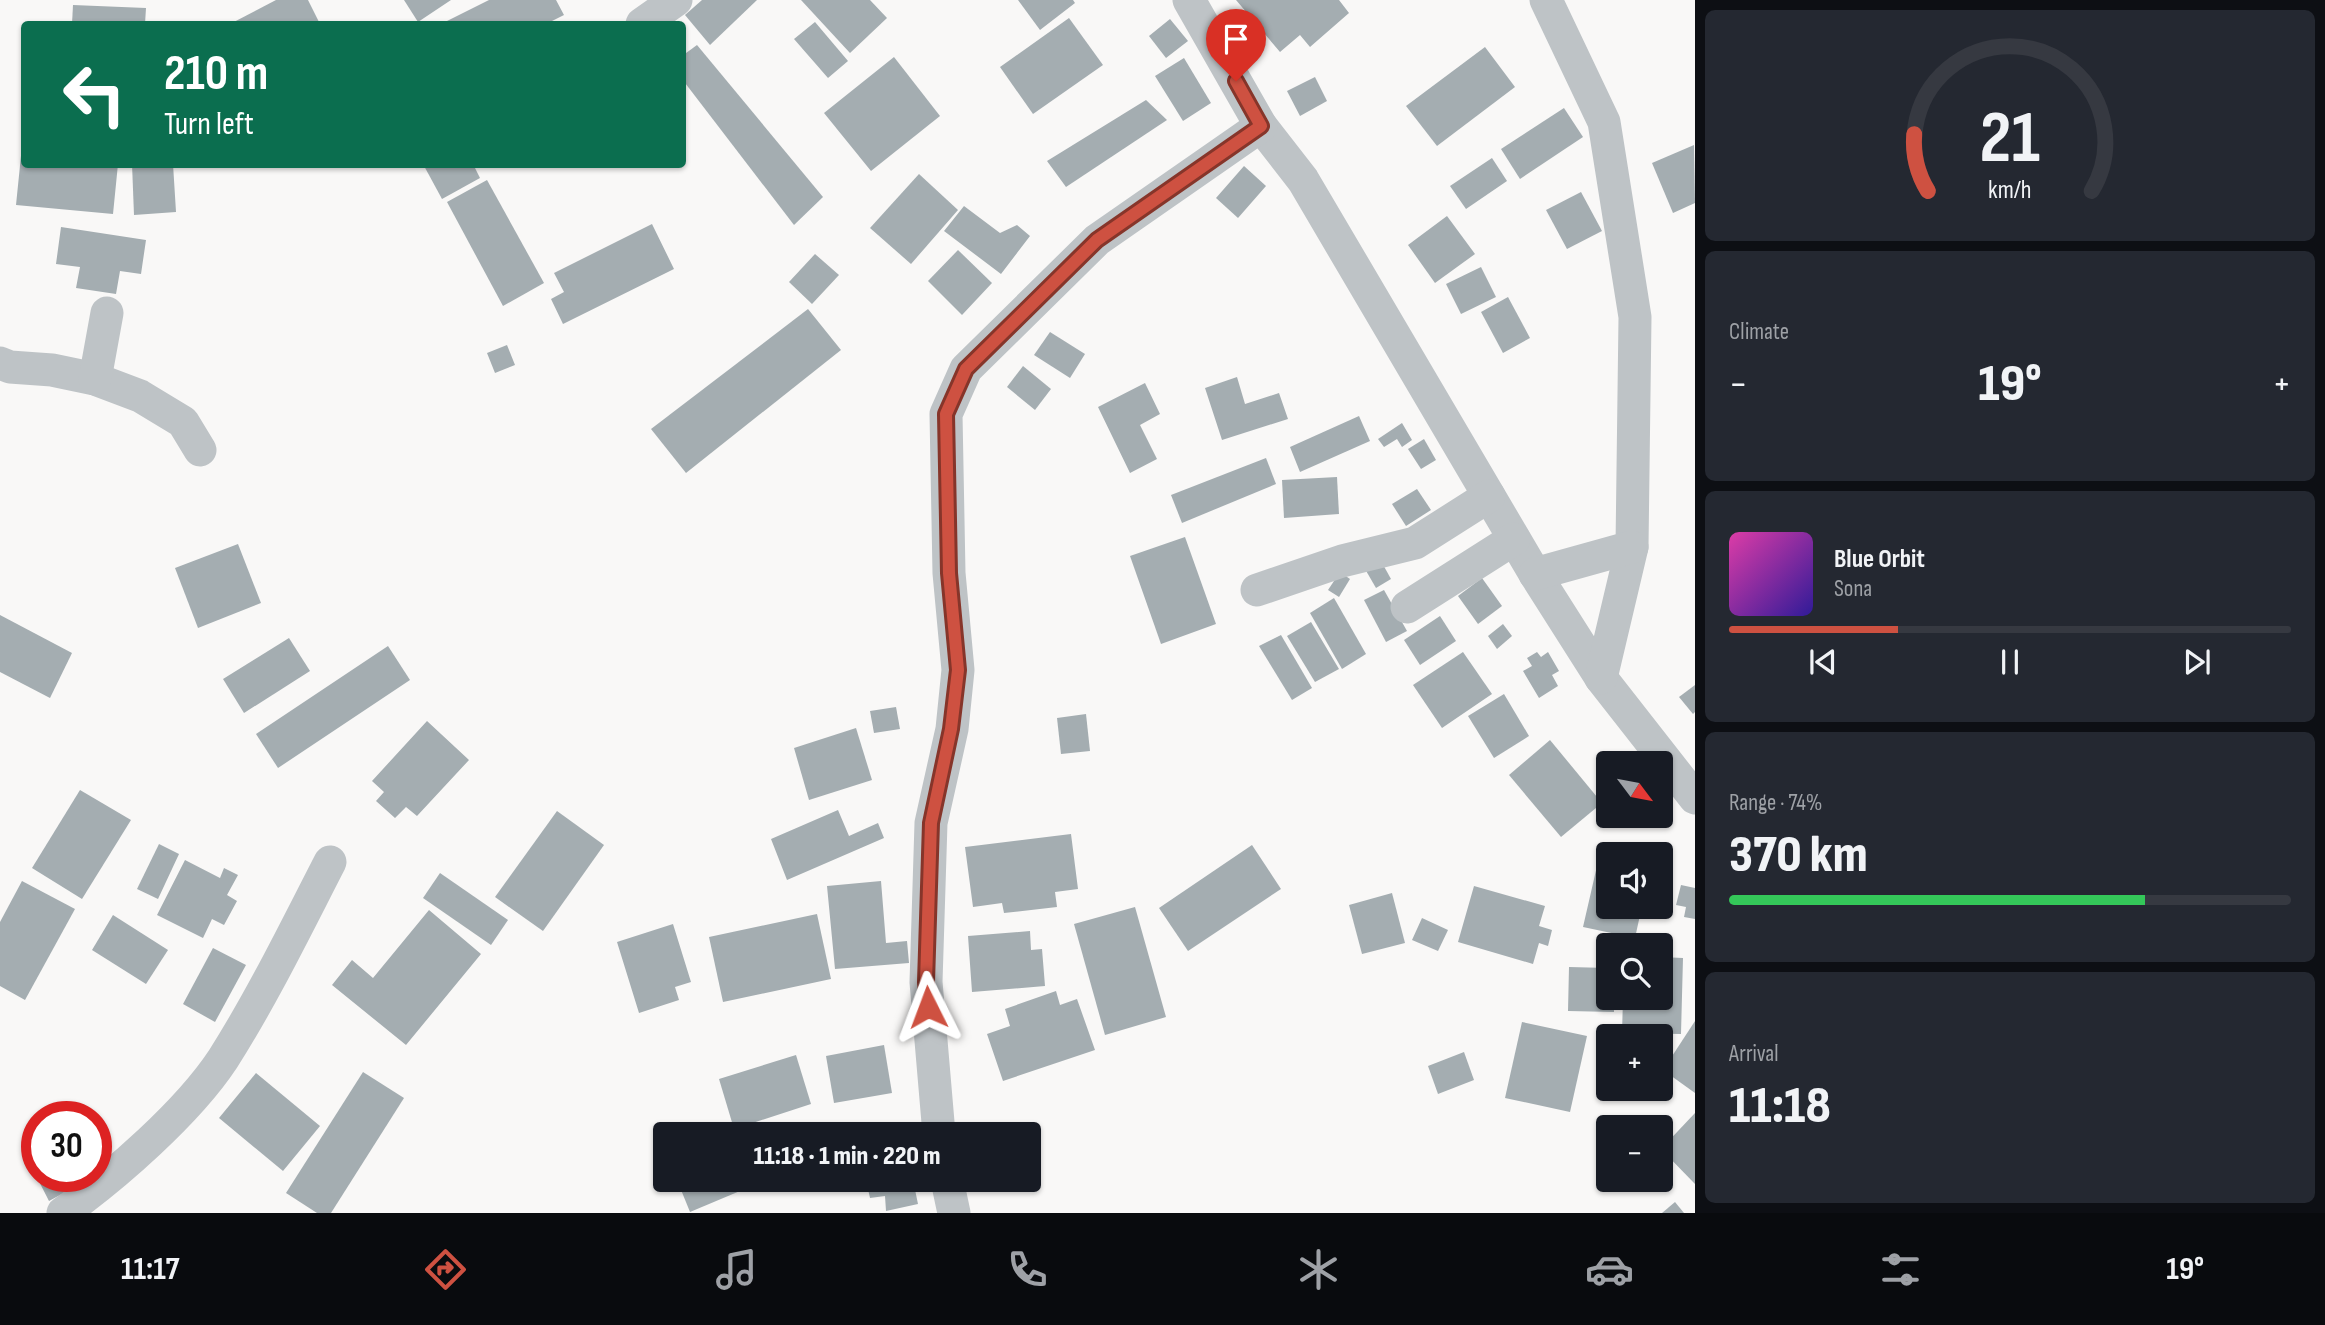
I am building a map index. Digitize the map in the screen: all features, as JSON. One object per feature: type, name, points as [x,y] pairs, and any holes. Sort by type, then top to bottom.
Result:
[{"type":"street","points":[[646,21],[676,0]]},
{"type":"street","points":[[1189,0],[1261,126],[1303,180],[1535,574],[1601,678],[1695,798]]},
{"type":"street","points":[[1546,0],[1604,122],[1635,317],[1632,547],[1601,678]]},
{"type":"street","points":[[938,1122],[926,982],[931,823],[951,729],[958,670],[949,573],[946,414],[966,369],[1097,240],[1261,126]]},
{"type":"street","points":[[95,379],[107,313]]},
{"type":"street","points":[[0,363],[10,367],[52,370],[95,379],[140,396],[183,422],[200,450]]},
{"type":"street","points":[[1257,590],[1342,561],[1415,543],[1489,496]]},
{"type":"street","points":[[1407,607],[1514,539]]},
{"type":"street","points":[[1535,574],[1632,547]]},
{"type":"street","points":[[63,1213],[189,1103],[222,1060],[263,990],[330,862]]},
{"type":"street","points":[[950,1192],[954,1213]]},
{"type":"building","points":[[276,0],[308,0],[318,21],[236,21]]},
{"type":"building","points":[[404,0],[451,0],[420,21]]},
{"type":"building","points":[[489,0],[556,0],[564,15],[552,21],[447,21]]},
{"type":"building","points":[[702,0],[757,0],[710,45],[685,15]]},
{"type":"building","points":[[801,0],[870,0],[887,18],[850,53]]},
{"type":"building","points":[[1018,0],[1073,0],[1075,3],[1040,30]]},
{"type":"building","points":[[1236,0],[1339,0],[1349,13],[1310,47],[1300,35],[1280,52]]},
{"type":"building","points":[[73,5],[146,8],[145,21],[72,21]]},
{"type":"building","points":[[1069,18],[1103,65],[1033,114],[1000,67]]},
{"type":"building","points":[[1170,19],[1188,41],[1166,58],[1149,36]]},
{"type":"building","points":[[815,22],[848,61],[828,78],[794,39]]},
{"type":"building","points":[[697,45],[823,197],[794,225],[686,84],[686,53]]},
{"type":"building","points":[[1485,47],[1515,87],[1437,146],[1406,106]]},
{"type":"building","points":[[894,57],[940,116],[871,171],[824,113]]},
{"type":"building","points":[[1184,58],[1211,103],[1183,121],[1155,76]]},
{"type":"building","points":[[1315,77],[1327,101],[1300,116],[1287,91]]},
{"type":"building","points":[[1146,100],[1167,120],[1066,187],[1047,161]]},
{"type":"building","points":[[1564,108],[1583,137],[1520,179],[1501,149]]},
{"type":"building","points":[[1694,145],[1695,203],[1673,213],[1652,163]]},
{"type":"building","points":[[21,156],[21,168],[118,168],[113,214],[16,205]]},
{"type":"building","points":[[1492,158],[1507,181],[1466,209],[1450,186]]},
{"type":"building","points":[[1244,166],[1266,186],[1238,218],[1216,198]]},
{"type":"building","points":[[132,168],[173,168],[176,212],[134,215]]},
{"type":"building","points":[[425,168],[475,168],[480,178],[442,199]]},
{"type":"building","points":[[919,174],[958,210],[911,264],[870,228]]},
{"type":"building","points":[[487,180],[544,283],[503,306],[447,202]]},
{"type":"building","points":[[1581,192],[1602,231],[1567,249],[1546,210]]},
{"type":"building","points":[[964,206],[1000,233],[1017,225],[1030,236],[1001,274],[944,231]]},
{"type":"building","points":[[1447,216],[1475,254],[1435,283],[1408,245]]},
{"type":"building","points":[[652,224],[674,269],[563,324],[551,299],[564,292],[554,273]]},
{"type":"building","points":[[61,227],[146,240],[141,274],[120,271],[116,294],[76,288],[80,267],[56,264]]},
{"type":"building","points":[[958,250],[992,283],[962,315],[928,281]]},
{"type":"building","points":[[815,254],[839,275],[812,304],[789,282]]},
{"type":"building","points":[[1481,267],[1496,297],[1461,314],[1446,284]]},
{"type":"building","points":[[1508,297],[1530,338],[1503,353],[1481,312]]},
{"type":"building","points":[[808,309],[841,350],[686,473],[651,429]]},
{"type":"building","points":[[1050,332],[1085,354],[1070,378],[1034,355]]},
{"type":"building","points":[[507,345],[515,365],[495,373],[487,353]]},
{"type":"building","points":[[1023,366],[1051,389],[1035,410],[1007,387]]},
{"type":"building","points":[[1237,377],[1245,404],[1279,393],[1288,419],[1222,440],[1205,388]]},
{"type":"building","points":[[1145,383],[1160,414],[1140,425],[1157,459],[1130,473],[1098,407]]},
{"type":"building","points":[[1359,416],[1370,441],[1300,472],[1290,447]]},
{"type":"building","points":[[1402,423],[1412,440],[1402,447],[1397,439],[1384,447],[1378,439]]},
{"type":"building","points":[[1424,439],[1436,460],[1421,469],[1408,449]]},
{"type":"building","points":[[1266,458],[1276,484],[1182,523],[1171,495]]},
{"type":"building","points":[[1337,477],[1339,514],[1284,518],[1282,480]]},
{"type":"building","points":[[1417,489],[1431,510],[1406,526],[1392,504]]},
{"type":"building","points":[[1185,537],[1216,624],[1161,644],[1130,556]]},
{"type":"building","points":[[238,544],[261,603],[198,628],[175,568]]},
{"type":"building","points":[[1381,561],[1391,579],[1376,588],[1365,569]]},
{"type":"building","points":[[1340,572],[1350,579],[1339,597],[1328,590]]},
{"type":"building","points":[[1482,578],[1502,606],[1478,624],[1458,596]]},
{"type":"building","points":[[1384,590],[1407,631],[1386,642],[1364,600]]},
{"type":"building","points":[[1334,598],[1366,654],[1342,669],[1310,613]]},
{"type":"building","points":[[0,615],[72,653],[50,698],[0,672]]},
{"type":"building","points":[[1440,616],[1456,641],[1420,665],[1404,640]]},
{"type":"building","points":[[1311,622],[1339,669],[1315,682],[1287,636]]},
{"type":"building","points":[[1503,624],[1512,636],[1497,649],[1488,636]]},
{"type":"building","points":[[1281,635],[1312,688],[1292,700],[1259,646]]},
{"type":"building","points":[[289,638],[310,671],[244,713],[223,679]]},
{"type":"building","points":[[388,646],[410,680],[278,768],[256,734]]},
{"type":"building","points":[[1463,652],[1492,694],[1442,728],[1413,685]]},
{"type":"building","points":[[1537,652],[1541,657],[1548,652],[1559,671],[1552,675],[1558,686],[1539,698],[1523,671],[1532,666],[1527,658]]},
{"type":"building","points":[[1695,685],[1695,712],[1693,714],[1679,697]]},
{"type":"building","points":[[1504,694],[1529,736],[1494,758],[1468,716]]},
{"type":"building","points":[[896,707],[900,729],[874,733],[870,711]]},
{"type":"building","points":[[1086,714],[1090,751],[1061,754],[1057,718]]},
{"type":"building","points":[[427,721],[469,760],[417,816],[406,807],[395,818],[376,801],[384,792],[372,781]]},
{"type":"building","points":[[856,728],[872,780],[809,800],[794,748]]},
{"type":"building","points":[[1550,740],[1596,796],[1596,808],[1561,837],[1509,775]]},
{"type":"building","points":[[80,790],[131,820],[82,899],[32,868]]},
{"type":"building","points":[[838,810],[849,836],[878,823],[884,838],[787,880],[771,839]]},
{"type":"building","points":[[557,811],[604,845],[543,931],[495,897]]},
{"type":"building","points":[[1071,834],[1078,889],[1055,892],[1057,907],[1004,913],[1002,903],[973,907],[965,847]]},
{"type":"building","points":[[159,844],[179,854],[158,899],[137,889]]},
{"type":"building","points":[[1252,845],[1281,889],[1188,951],[1159,908]]},
{"type":"building","points":[[185,860],[220,878],[224,868],[238,875],[227,895],[237,901],[224,925],[212,919],[203,938],[157,915]]},
{"type":"building","points":[[1596,870],[1596,919],[1639,919],[1636,933],[1611,933],[1583,927]]},
{"type":"building","points":[[440,873],[508,920],[491,945],[423,898]]},
{"type":"building","points":[[22,881],[75,909],[25,1000],[0,986],[0,922]]},
{"type":"building","points":[[881,881],[886,943],[907,941],[909,963],[835,969],[827,886]]},
{"type":"building","points":[[1681,885],[1695,888],[1695,919],[1684,917],[1686,907],[1676,905]]},
{"type":"building","points":[[1474,886],[1545,906],[1539,926],[1552,930],[1548,946],[1539,943],[1533,964],[1458,942]]},
{"type":"building","points":[[1392,893],[1405,943],[1362,954],[1349,905]]},
{"type":"building","points":[[1135,907],[1166,1017],[1105,1035],[1074,924]]},
{"type":"building","points":[[429,910],[481,954],[406,1045],[332,985],[352,960],[373,978]]},
{"type":"building","points":[[817,914],[831,979],[723,1002],[709,937]]},
{"type":"building","points":[[113,915],[168,950],[146,984],[92,950]]},
{"type":"building","points":[[1422,918],[1448,930],[1438,951],[1412,940]]},
{"type":"building","points":[[673,924],[691,982],[675,987],[679,1000],[639,1013],[617,942]]},
{"type":"building","points":[[1030,931],[1031,950],[1042,949],[1045,986],[972,992],[968,936]]},
{"type":"building","points":[[213,948],[246,965],[215,1022],[183,1004]]},
{"type":"building","points":[[1673,958],[1683,958],[1681,1034],[1673,1034],[1673,1024],[1622,1024],[1623,1010],[1673,1010]]},
{"type":"building","points":[[1569,967],[1596,968],[1596,1010],[1614,1012],[1568,1011]]},
{"type":"building","points":[[1056,991],[1060,1005],[1077,999],[1095,1050],[1003,1081],[987,1034],[1010,1026],[1005,1009]]},
{"type":"building","points":[[1695,1021],[1695,1093],[1673,1077],[1673,1055]]},
{"type":"building","points":[[1522,1022],[1587,1036],[1570,1112],[1505,1098]]},
{"type":"building","points":[[884,1045],[892,1093],[834,1103],[826,1056]]},
{"type":"building","points":[[1464,1052],[1474,1080],[1438,1094],[1428,1066]]},
{"type":"building","points":[[796,1055],[811,1104],[756,1122],[732,1122],[719,1079]]},
{"type":"building","points":[[363,1072],[404,1098],[331,1213],[317,1213],[286,1193]]},
{"type":"building","points":[[256,1073],[320,1126],[283,1171],[219,1118]]},
{"type":"building","points":[[1695,1113],[1695,1184],[1673,1161],[1673,1136]]},
{"type":"building","points":[[44,1192],[66,1192],[49,1201]]},
{"type":"building","points":[[682,1192],[738,1192],[690,1212]]},
{"type":"building","points":[[869,1192],[916,1192],[918,1204],[886,1211],[885,1196],[870,1198]]},
{"type":"building","points":[[1675,1202],[1684,1213],[1662,1213]]},
{"type":"route","points":[[928,1007],[926,982],[931,823],[951,729],[958,670],[949,573],[946,414],[966,369],[1097,240],[1261,126],[1236,81]]}]
